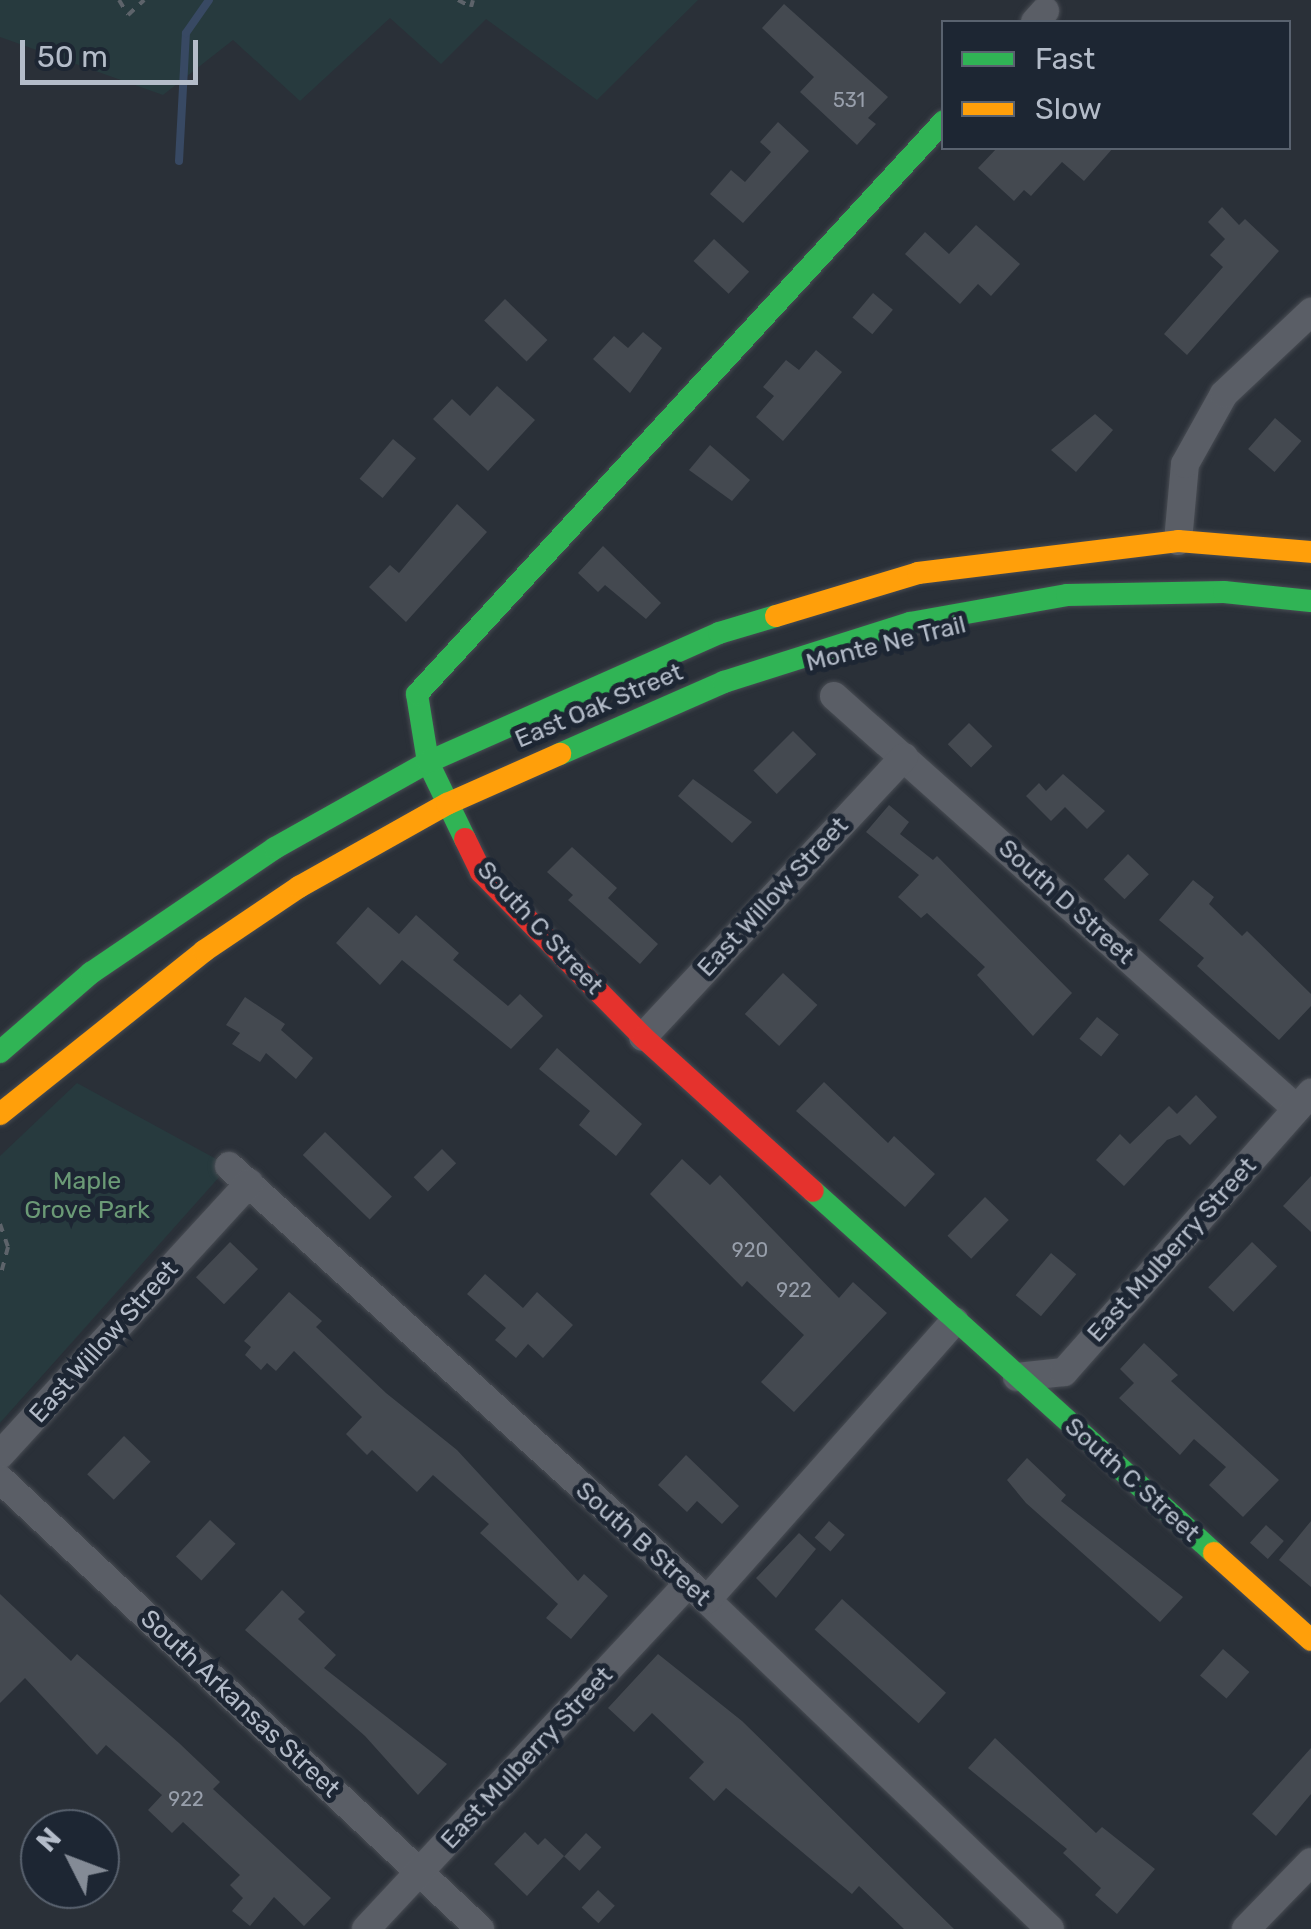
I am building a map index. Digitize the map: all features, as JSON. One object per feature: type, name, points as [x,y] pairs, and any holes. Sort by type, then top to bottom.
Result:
[{"type":"street","name":"South C Street","points":[[941,124],[417,694],[428,762],[481,872],[643,1037],[1311,1640]]},
{"type":"street","points":[[1178,541],[1185,464],[1224,394],[1311,312]]},
{"type":"street","name":"East Oak Street","points":[[0,1052],[92,974],[244,869],[428,762],[719,632],[918,573],[1178,541],[1311,552]]},
{"type":"street","name":"East Oak Street","points":[[0,1114],[204,951],[299,886],[448,804],[724,682],[910,623],[1067,595],[1224,592],[1311,601]]},
{"type":"street","name":"South D Street","points":[[834,696],[1304,1101]]},
{"type":"street","name":"East Willow Street","points":[[643,1037],[904,757]]},
{"type":"street","name":"East Mulberry Street","points":[[1017,1377],[1064,1372],[1304,1101]]},
{"type":"street","name":"East Willow Street","points":[[0,1456],[239,1175]]},
{"type":"street","name":"South B Street","points":[[239,1175],[697,1593],[1050,1929]]},
{"type":"street","name":"East Mulberry Street","points":[[366,1929],[697,1593],[955,1321]]},
{"type":"street","name":"South Arkansas Street","points":[[0,1479],[480,1929]]},
{"type":"street","points":[[1246,1929],[1311,1862]]},
{"type":"path","points":[[119,0],[128,15],[144,0]]},
{"type":"path","points":[[458,0],[471,7],[473,0]]},
{"type":"path","points":[[0,1224],[8,1247],[0,1277]]},
{"type":"green space","points":[[0,0],[698,0],[597,100],[486,19],[441,64],[390,18],[300,101],[233,40],[163,95],[0,37]]},
{"type":"green space","name":"Maple Grove Park","points":[[77,1083],[229,1166],[0,1423],[0,1156]]},
{"type":"building","points":[[784,4],[888,97],[868,118],[876,124],[857,145],[800,92],[814,77],[762,28]]},
{"type":"building","points":[[778,122],[809,151],[743,223],[710,194],[731,170],[745,182],[771,152],[760,142]]},
{"type":"building","points":[[995,150],[1111,150],[1084,181],[1062,162],[1031,196],[1024,190],[1014,201],[978,168]]},
{"type":"building","points":[[1222,207],[1239,225],[1245,219],[1279,251],[1187,355],[1164,334],[1223,267],[1210,255],[1225,239],[1208,222]]},
{"type":"building","points":[[976,225],[1020,264],[991,296],[978,284],[960,304],[905,254],[925,232],[949,254]]},
{"type":"building","points":[[714,239],[749,272],[729,294],[694,261]]},
{"type":"building","points":[[873,293],[893,310],[872,334],[852,318]]},
{"type":"building","points":[[505,299],[547,340],[527,362],[484,321]]},
{"type":"building","points":[[643,332],[662,348],[630,393],[593,359],[614,336],[628,348]]},
{"type":"building","points":[[816,350],[842,372],[783,441],[756,417],[774,396],[763,387],[786,360],[799,370]]},
{"type":"building","points":[[497,386],[535,420],[488,471],[433,419],[452,399],[470,416]]},
{"type":"building","points":[[1095,414],[1113,430],[1076,472],[1051,450]]},
{"type":"building","points":[[1275,418],[1301,441],[1275,472],[1248,449]]},
{"type":"building","points":[[393,439],[416,458],[383,498],[360,479]]},
{"type":"building","points":[[710,445],[750,480],[732,501],[689,470]]},
{"type":"building","points":[[457,504],[487,532],[406,622],[369,587],[390,565],[399,573]]},
{"type":"building","points":[[603,546],[661,603],[646,619],[605,585],[598,592],[578,573]]},
{"type":"building","points":[[969,723],[992,746],[971,768],[948,744]]},
{"type":"building","points":[[793,731],[816,754],[777,794],[753,771]]},
{"type":"building","points":[[1063,774],[1105,811],[1087,829],[1065,807],[1051,821],[1026,796],[1039,783],[1046,791]]},
{"type":"building","points":[[693,779],[752,822],[732,843],[678,796]]},
{"type":"building","points":[[889,805],[909,822],[900,834],[933,860],[937,856],[1072,993],[1033,1036],[977,975],[985,967],[927,913],[921,918],[898,897],[919,875],[866,832]]},
{"type":"building","points":[[572,847],[617,888],[608,898],[658,944],[640,964],[568,900],[573,895],[547,872]]},
{"type":"building","points":[[1128,854],[1149,874],[1125,899],[1104,879]]},
{"type":"building","points":[[1193,880],[1214,897],[1209,904],[1242,936],[1247,931],[1311,994],[1311,1006],[1279,1040],[1197,966],[1204,958],[1159,920]]},
{"type":"building","points":[[368,907],[399,934],[416,915],[459,953],[453,960],[508,1006],[520,994],[543,1016],[511,1049],[402,960],[380,985],[336,943]]},
{"type":"building","points":[[783,973],[817,1005],[779,1046],[745,1014]]},
{"type":"building","points":[[245,997],[285,1024],[281,1030],[313,1058],[296,1079],[266,1053],[260,1062],[232,1044],[240,1033],[226,1025]]},
{"type":"building","points":[[1097,1017],[1119,1035],[1101,1056],[1079,1039]]},
{"type":"building","points":[[557,1048],[642,1124],[616,1156],[579,1125],[590,1111],[539,1069]]},
{"type":"building","points":[[824,1082],[888,1143],[894,1136],[935,1174],[905,1207],[796,1111]]},
{"type":"building","points":[[1196,1095],[1217,1117],[1190,1145],[1180,1135],[1167,1140],[1124,1186],[1096,1160],[1120,1134],[1130,1144],[1169,1106],[1177,1114]]},
{"type":"building","points":[[325,1132],[392,1197],[370,1220],[303,1155]]},
{"type":"building","points":[[442,1149],[456,1163],[428,1191],[414,1177]]},
{"type":"building","points":[[682,1159],[710,1185],[720,1175],[839,1298],[853,1282],[887,1313],[794,1412],[761,1382],[804,1335],[747,1281],[742,1287],[650,1194]]},
{"type":"building","points":[[1311,1176],[1311,1232],[1283,1206]]},
{"type":"building","points":[[985,1197],[1009,1220],[971,1259],[947,1236]]},
{"type":"building","points":[[230,1242],[258,1269],[224,1304],[196,1277]]},
{"type":"building","points":[[1252,1242],[1277,1266],[1233,1312],[1208,1287]]},
{"type":"building","points":[[1051,1253],[1076,1274],[1041,1316],[1016,1295]]},
{"type":"building","points":[[485,1274],[523,1308],[537,1292],[573,1325],[543,1358],[528,1344],[516,1358],[495,1340],[506,1328],[467,1294]]},
{"type":"building","points":[[289,1292],[322,1321],[316,1327],[386,1393],[457,1450],[578,1581],[584,1574],[608,1596],[571,1639],[546,1618],[558,1604],[480,1533],[489,1524],[433,1475],[417,1492],[372,1450],[367,1455],[346,1434],[362,1417],[294,1351],[276,1371],[267,1363],[261,1370],[245,1355],[251,1347],[244,1341]]},
{"type":"building","points":[[1144,1343],[1178,1375],[1171,1381],[1279,1480],[1243,1517],[1209,1485],[1226,1467],[1194,1439],[1180,1455],[1119,1398],[1134,1383],[1120,1369]]},
{"type":"building","points":[[124,1436],[151,1462],[114,1500],[87,1474]]},
{"type":"building","points":[[686,1455],[739,1506],[722,1524],[697,1501],[687,1512],[658,1485]]},
{"type":"building","points":[[1027,1458],[1066,1495],[1061,1501],[1183,1597],[1160,1622],[1026,1503],[1007,1480]]},
{"type":"building","points":[[210,1520],[236,1544],[201,1580],[176,1557]]},
{"type":"building","points":[[829,1521],[845,1535],[830,1551],[815,1538]]},
{"type":"building","points":[[1311,1521],[1311,1587],[1279,1560]]},
{"type":"building","points":[[1266,1525],[1284,1541],[1268,1559],[1250,1543]]},
{"type":"building","points":[[799,1533],[816,1549],[776,1598],[756,1578]]},
{"type":"building","points":[[282,1590],[305,1612],[298,1619],[336,1655],[324,1668],[447,1764],[418,1795],[365,1736],[245,1630]]},
{"type":"building","points":[[0,1594],[71,1661],[77,1654],[179,1743],[220,1782],[213,1789],[331,1898],[304,1926],[274,1897],[250,1926],[232,1911],[243,1898],[230,1885],[240,1875],[183,1822],[172,1833],[148,1810],[162,1795],[106,1745],[97,1755],[25,1678],[0,1703]]},
{"type":"building","points":[[842,1599],[946,1693],[919,1723],[815,1629]]},
{"type":"building","points":[[1223,1649],[1249,1672],[1226,1698],[1200,1675]]},
{"type":"building","points":[[658,1654],[742,1721],[954,1929],[904,1929],[859,1886],[852,1894],[726,1788],[714,1801],[689,1778],[704,1762],[652,1713],[634,1732],[608,1708]]},
{"type":"building","points":[[995,1738],[1096,1833],[1102,1827],[1155,1869],[1117,1914],[1095,1895],[1101,1888],[1063,1853],[1067,1849],[968,1768]]},
{"type":"building","points":[[1311,1748],[1311,1794],[1276,1836],[1252,1814]]},
{"type":"building","points":[[525,1832],[538,1845],[545,1838],[564,1856],[527,1896],[494,1864]]},
{"type":"building","points":[[586,1833],[601,1847],[580,1871],[564,1856]]},
{"type":"building","points":[[598,1890],[615,1906],[598,1923],[582,1908]]},
{"type":"waterway","points":[[179,161],[186,33],[209,0]]},
{"type":"traffic: fast","points":[[465,839],[428,762],[417,694],[941,124]]},
{"type":"traffic: fast","points":[[560,754],[724,682],[910,623],[1067,595],[1224,592],[1311,601]]},
{"type":"traffic: fast","points":[[0,1052],[91,973],[275,848],[428,762],[719,633],[776,616]]},
{"type":"traffic: fast","points":[[813,1191],[1214,1553]]},
{"type":"traffic: slow","points":[[776,616],[918,573],[1178,541],[1311,552]]},
{"type":"traffic: slow","points":[[0,1114],[204,951],[299,887],[447,804],[560,754]]},
{"type":"traffic: slow","points":[[1214,1553],[1311,1640]]},
{"type":"traffic: jam","points":[[465,839],[481,872],[643,1037],[813,1191]]}]
